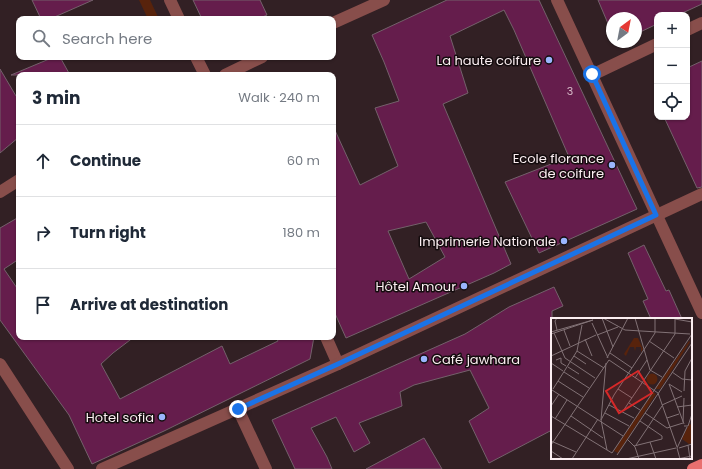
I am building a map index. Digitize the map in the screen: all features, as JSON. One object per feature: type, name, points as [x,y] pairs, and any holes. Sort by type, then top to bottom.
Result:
[{"type":"main road","points":[[694,469],[702,465]]},
{"type":"street","points":[[170,0],[177,16]]},
{"type":"street","points":[[336,22],[384,0]]},
{"type":"street","points":[[558,0],[702,313]]},
{"type":"street","points":[[690,29],[702,23]]},
{"type":"street","points":[[592,74],[654,45]]},
{"type":"street","points":[[198,60],[204,72]]},
{"type":"street","points":[[231,72],[256,60]]},
{"type":"street","points":[[0,192],[16,182]]},
{"type":"street","points":[[102,469],[338,364],[702,194]]},
{"type":"street","points":[[327,340],[338,364]]},
{"type":"street","points":[[0,364],[68,469]]},
{"type":"street","points":[[238,409],[266,469]]},
{"type":"shaded area","points":[[139,0],[150,0],[158,16],[147,16]]},
{"type":"building","points":[[32,0],[93,0],[57,16],[40,16]]},
{"type":"building","points":[[193,0],[260,0],[267,15],[265,16],[201,16]]},
{"type":"building","points":[[447,0],[539,0],[637,209],[539,253],[505,182],[569,157],[504,10],[450,36],[468,93],[443,104],[511,264],[494,273],[346,338],[336,316],[336,133],[360,185],[398,166],[375,108],[399,101],[372,35]],"holes":[[[426,222],[445,257],[409,279],[388,231]]]},
{"type":"building","points":[[598,0],[702,0],[702,4],[685,12],[654,12],[654,25],[642,31],[642,12],[606,12],[606,19]]},
{"type":"building","points":[[47,60],[62,60],[68,72],[18,72]]},
{"type":"building","points":[[702,61],[702,187],[697,188],[665,120],[690,120],[690,67]]},
{"type":"building","points":[[0,69],[16,96],[16,140],[0,153]]},
{"type":"building","points":[[16,219],[16,261],[4,269],[16,287],[16,340],[130,340],[101,364],[120,399],[222,346],[230,364],[278,340],[313,340],[310,359],[164,431],[92,464],[69,415],[0,320],[0,228]]},
{"type":"building","points":[[644,245],[666,291],[669,290],[682,318],[651,318],[643,301],[648,299],[628,253]]},
{"type":"building","points":[[554,287],[563,306],[552,311],[551,318],[551,431],[489,463],[469,421],[489,408],[470,370],[414,385],[400,392],[402,406],[359,423],[370,443],[354,452],[336,417],[311,428],[332,469],[295,469],[272,420],[465,334],[509,307]]},
{"type":"building","points":[[424,438],[442,469],[366,469]]},
{"type":"place","name":"La haute coifure","points":[[549,60]]},
{"type":"place","name":"Ecole florance de coifure","points":[[612,165]]},
{"type":"place","name":"Imprimerie Nationale","points":[[564,241]]},
{"type":"place","name":"Hôtel Amour","points":[[464,286]]},
{"type":"place","name":"Café jawhara","points":[[424,359]]},
{"type":"place","name":"Hotel sofia","points":[[162,417]]},
{"type":"route","points":[[238,409],[338,364],[656,215],[592,74]]}]
